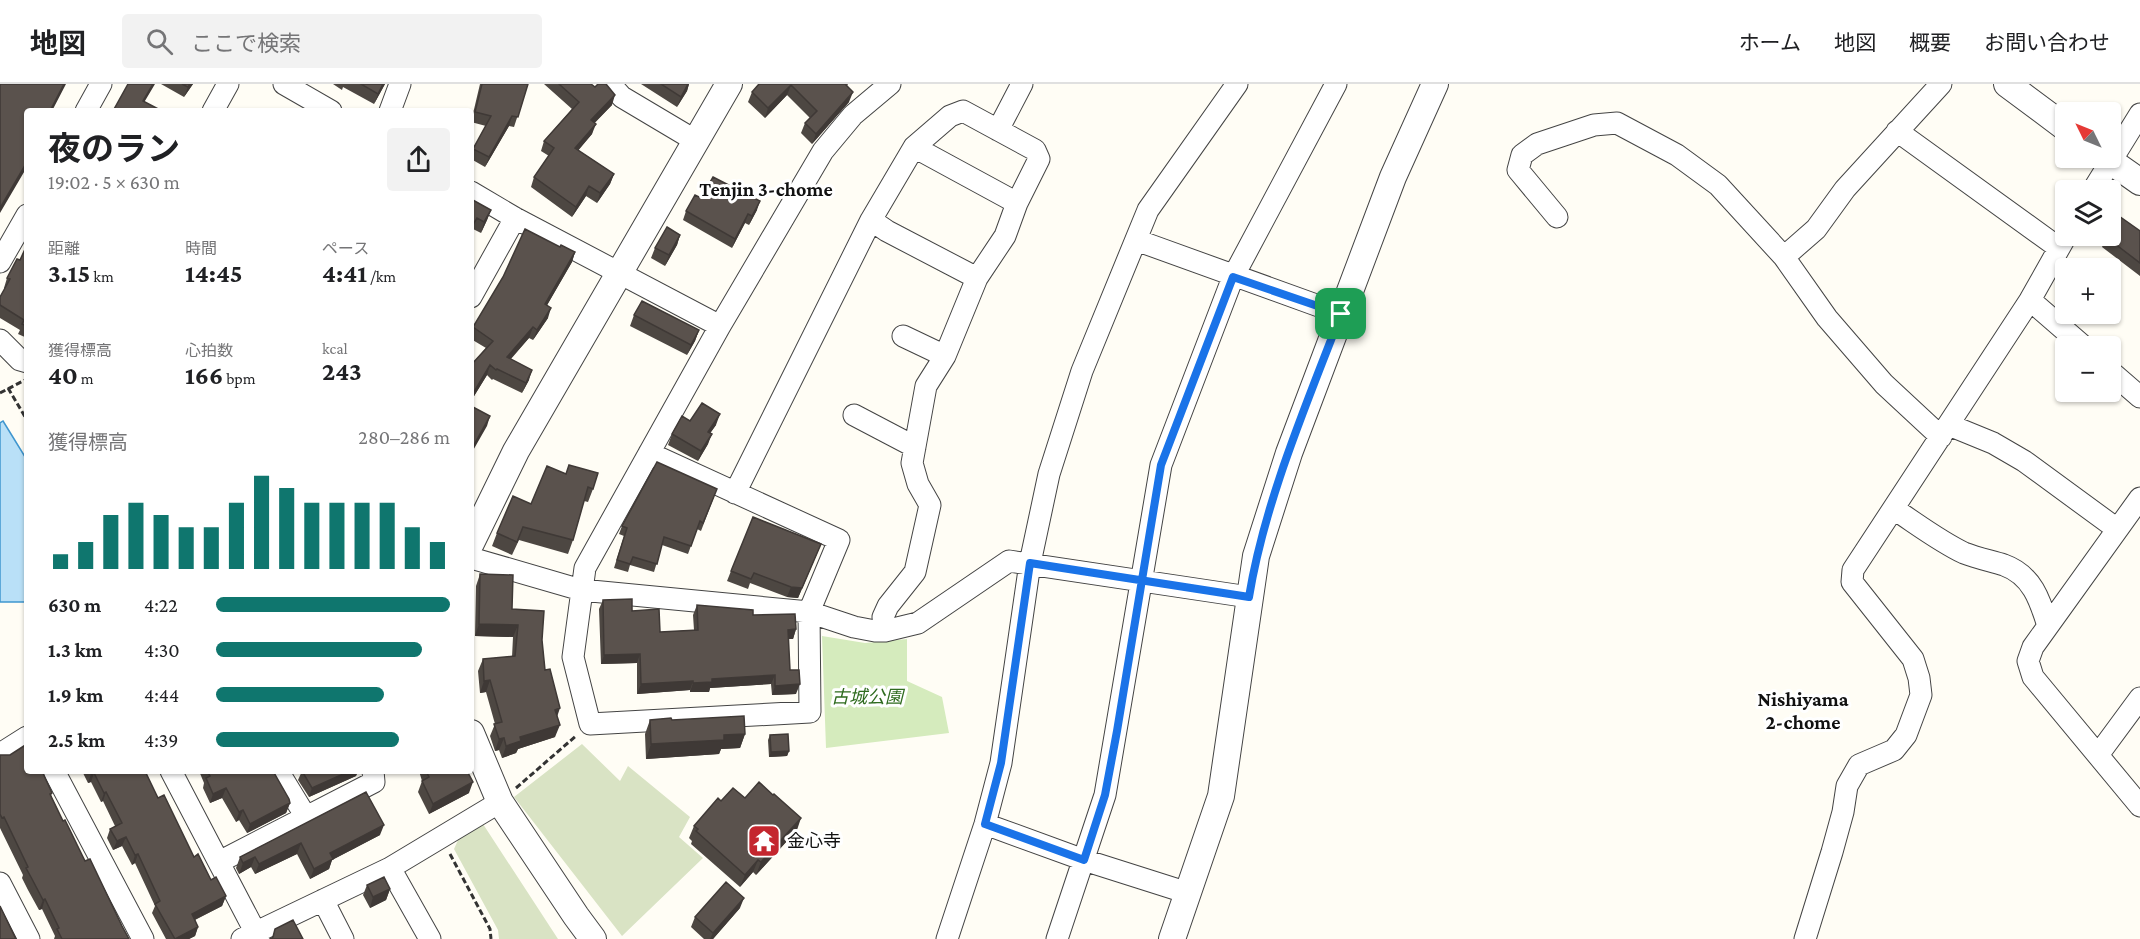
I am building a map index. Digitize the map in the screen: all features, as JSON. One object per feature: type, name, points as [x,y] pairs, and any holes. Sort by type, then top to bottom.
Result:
[{"type":"street","points":[[88,108],[102,84]]},
{"type":"street","points":[[215,108],[228,84]]},
{"type":"street","points":[[284,84],[326,108]]},
{"type":"street","points":[[391,108],[400,84]]},
{"type":"street","points":[[610,84],[622,97],[696,141]]},
{"type":"street","points":[[474,537],[516,450],[729,84]]},
{"type":"street","points":[[649,453],[839,540],[809,612],[810,711],[590,724],[573,657],[581,590],[585,567],[720,326],[823,151],[853,115],[890,84]]},
{"type":"street","points":[[998,130],[1022,84]]},
{"type":"street","points":[[947,939],[985,824],[1001,763],[1030,563],[1049,474],[1082,371],[1149,210],[1237,84]]},
{"type":"street","points":[[1057,939],[1105,795],[1143,582],[1161,465],[1233,277],[1336,84]]},
{"type":"street","points":[[1172,939],[1221,796],[1256,556],[1289,453],[1341,314],[1393,177],[1435,84]]},
{"type":"street","points":[[1784,257],[1816,229],[1845,189],[1941,84]]},
{"type":"street","points":[[2007,84],[2055,120]]},
{"type":"street","points":[[735,493],[871,220],[914,147],[950,116],[963,111],[1035,150],[1039,159],[1017,203],[1005,236],[977,278],[945,356],[926,386],[912,463],[918,484],[930,505],[915,572],[888,606],[883,617],[885,631]]},
{"type":"street","points":[[2121,142],[2140,114]]},
{"type":"street","points":[[1557,217],[1518,170],[1522,156],[1537,144],[1594,125],[1617,123],[1677,155],[1718,184],[1784,257],[1834,327],[1884,384],[1945,431],[1993,443],[2024,461],[2117,529]]},
{"type":"street","points":[[1897,131],[2055,237]]},
{"type":"street","points":[[914,147],[1017,203]]},
{"type":"street","points":[[2121,168],[2140,182]]},
{"type":"street","points":[[474,194],[515,218],[720,326]]},
{"type":"street","points":[[474,292],[515,218]]},
{"type":"street","points":[[0,262],[24,219]]},
{"type":"street","points":[[871,220],[887,231],[977,278]]},
{"type":"street","points":[[1136,240],[1233,277],[1341,314]]},
{"type":"street","points":[[1805,939],[1843,812],[1847,786],[1859,765],[1894,750],[1905,735],[1921,695],[1913,659],[1852,582],[1853,570],[2030,300],[2061,246]]},
{"type":"street","points":[[2030,300],[2071,336]]},
{"type":"street","points":[[903,336],[945,356]]},
{"type":"street","points":[[0,340],[24,361]]},
{"type":"street","points":[[2121,381],[2140,397]]},
{"type":"street","points":[[854,415],[915,447]]},
{"type":"street","points":[[2140,498],[2033,647],[2028,662],[2033,677],[2140,806]]},
{"type":"street","points":[[1894,509],[1934,537],[1966,554],[2008,566],[2027,579],[2038,594],[2048,626]]},
{"type":"street","points":[[474,559],[581,590],[809,612],[854,627],[875,631],[885,631],[918,623],[1010,561],[1249,597]]},
{"type":"street","points":[[2098,755],[2140,698]]},
{"type":"street","points":[[0,754],[24,739]]},
{"type":"street","points":[[474,740],[500,802],[593,939]]},
{"type":"street","points":[[56,774],[142,939]]},
{"type":"street","points":[[173,774],[219,862],[252,937],[390,868],[500,802]]},
{"type":"street","points":[[281,774],[306,818]]},
{"type":"street","points":[[219,862],[375,782],[374,774]]},
{"type":"street","points":[[985,824],[1084,860],[1188,892]]},
{"type":"street","points":[[390,868],[430,939]]},
{"type":"street","points":[[0,883],[29,939]]},
{"type":"street","points":[[323,900],[343,939]]},
{"type":"path","points":[[0,393],[24,381]]},
{"type":"path","points":[[8,388],[24,415]]},
{"type":"path","points":[[500,802],[590,724]]},
{"type":"path","points":[[441,837],[490,929],[491,939]]},
{"type":"green space","name":"古城公園","points":[[822,636],[865,643],[907,639],[907,681],[942,697],[949,733],[826,748]]},
{"type":"green space","points":[[582,744],[620,781],[628,766],[690,817],[679,837],[703,858],[622,936],[514,797]]},
{"type":"green space","points":[[483,824],[558,939],[499,939],[498,930],[454,849],[459,838]]},
{"type":"water","points":[[3,421],[24,455],[24,602],[0,602],[0,423]]},
{"type":"building","points":[[0,84],[64,84],[52,108],[24,108],[24,167],[0,208]]},
{"type":"building","points":[[128,84],[153,84],[143,101],[156,108],[115,108]]},
{"type":"building","points":[[361,84],[383,84],[378,94]]},
{"type":"building","points":[[482,84],[528,84],[518,117],[512,116],[489,157],[474,150],[474,147],[491,116],[475,112]]},
{"type":"building","points":[[559,84],[591,84],[595,87],[598,84],[606,84],[615,95],[591,120],[596,124],[575,148],[614,174],[600,193],[589,186],[576,207],[534,177],[554,148],[544,141],[579,102]]},
{"type":"building","points":[[661,84],[688,84],[681,97]]},
{"type":"building","points":[[759,84],[845,84],[853,92],[816,134],[805,123],[817,111],[791,85],[768,108],[752,92]]},
{"type":"building","points":[[713,177],[760,201],[752,216],[748,214],[735,239],[686,211],[695,195],[701,198]]},
{"type":"building","points":[[474,201],[491,210],[484,222],[477,218],[474,223]]},
{"type":"building","points":[[2121,217],[2140,231],[2140,263],[2118,246],[2121,246]]},
{"type":"building","points":[[667,227],[680,235],[669,255],[655,248]]},
{"type":"building","points":[[525,229],[575,252],[545,304],[551,308],[537,330],[533,327],[507,357],[532,370],[526,383],[490,365],[474,392],[474,362],[493,341],[474,328],[474,325],[503,277]]},
{"type":"building","points":[[24,251],[24,320],[0,305],[0,297],[10,279],[7,278],[17,259],[20,260]]},
{"type":"building","points":[[642,301],[699,330],[691,345],[634,315]]},
{"type":"building","points":[[702,403],[720,414],[708,432],[712,434],[701,451],[672,434],[682,416],[690,421]]},
{"type":"building","points":[[474,408],[490,416],[474,445]]},
{"type":"building","points":[[657,462],[717,489],[703,523],[700,521],[691,546],[664,537],[657,564],[633,557],[630,564],[617,560],[627,528],[622,526]]},
{"type":"building","points":[[569,465],[598,473],[593,489],[588,487],[573,540],[523,527],[517,542],[497,533],[513,496],[531,504],[547,466],[566,474]]},
{"type":"building","points":[[753,517],[821,544],[802,588],[791,587],[754,573],[751,579],[731,571]]},
{"type":"building","points":[[480,574],[513,575],[512,609],[544,611],[542,640],[545,670],[550,669],[560,708],[555,710],[560,725],[520,737],[521,741],[506,746],[504,738],[499,739],[494,724],[502,722],[490,680],[484,681],[483,659],[515,656],[518,625],[479,624]]},
{"type":"building","points":[[632,599],[632,611],[659,609],[660,632],[698,630],[697,605],[753,610],[753,615],[795,614],[796,629],[788,630],[790,670],[799,670],[800,684],[775,686],[775,675],[712,679],[712,682],[641,684],[640,654],[604,655],[603,600]]},
{"type":"building","points":[[744,716],[745,734],[724,735],[724,740],[651,744],[650,720]]},
{"type":"building","points":[[788,734],[789,751],[771,752],[770,735]]},
{"type":"building","points":[[24,746],[24,774],[43,774],[63,821],[65,820],[85,861],[90,859],[129,939],[62,939],[45,899],[43,900],[26,868],[28,867],[4,817],[2,818],[0,814],[0,755],[10,755]]},
{"type":"building","points":[[94,774],[146,774],[158,798],[164,795],[194,857],[198,854],[211,880],[216,877],[226,896],[192,914],[198,927],[175,939],[155,904],[160,901],[138,854],[135,855],[126,837],[117,841],[110,829],[122,823],[106,792],[104,793]]},
{"type":"building","points":[[209,774],[275,774],[290,803],[250,824],[243,810],[239,812],[226,788],[213,794],[206,778],[210,776]]},
{"type":"building","points":[[304,774],[343,774],[312,788]]},
{"type":"building","points":[[428,774],[469,774],[473,782],[433,804],[422,781],[429,777]]},
{"type":"building","points":[[759,782],[801,818],[761,862],[758,860],[745,875],[696,831],[698,829],[694,826],[718,798],[721,801],[733,788],[745,798]]},
{"type":"building","points":[[366,792],[384,825],[330,853],[333,859],[314,869],[301,843],[259,864],[255,857],[243,863],[240,857]]},
{"type":"building","points":[[384,877],[390,889],[373,897],[367,885]]},
{"type":"building","points":[[726,882],[744,898],[713,933],[695,917]]},
{"type":"building","points":[[0,906],[16,939],[0,939]]},
{"type":"building","points":[[293,920],[303,939],[270,939],[275,929]]},
{"type":"place","name":"金心寺","points":[[764,841]]},
{"type":"district","name":"Tenjin 3-chome","points":[[766,189]]},
{"type":"district","name":"Nishiyama 2-chome","points":[[1803,710]]},
{"type":"route","points":[[1341,314],[1233,277],[1161,465],[1143,582],[1105,795],[1084,860],[985,824],[1001,763],[1030,563],[1143,582],[1249,597],[1256,556],[1289,453],[1341,314]]}]
